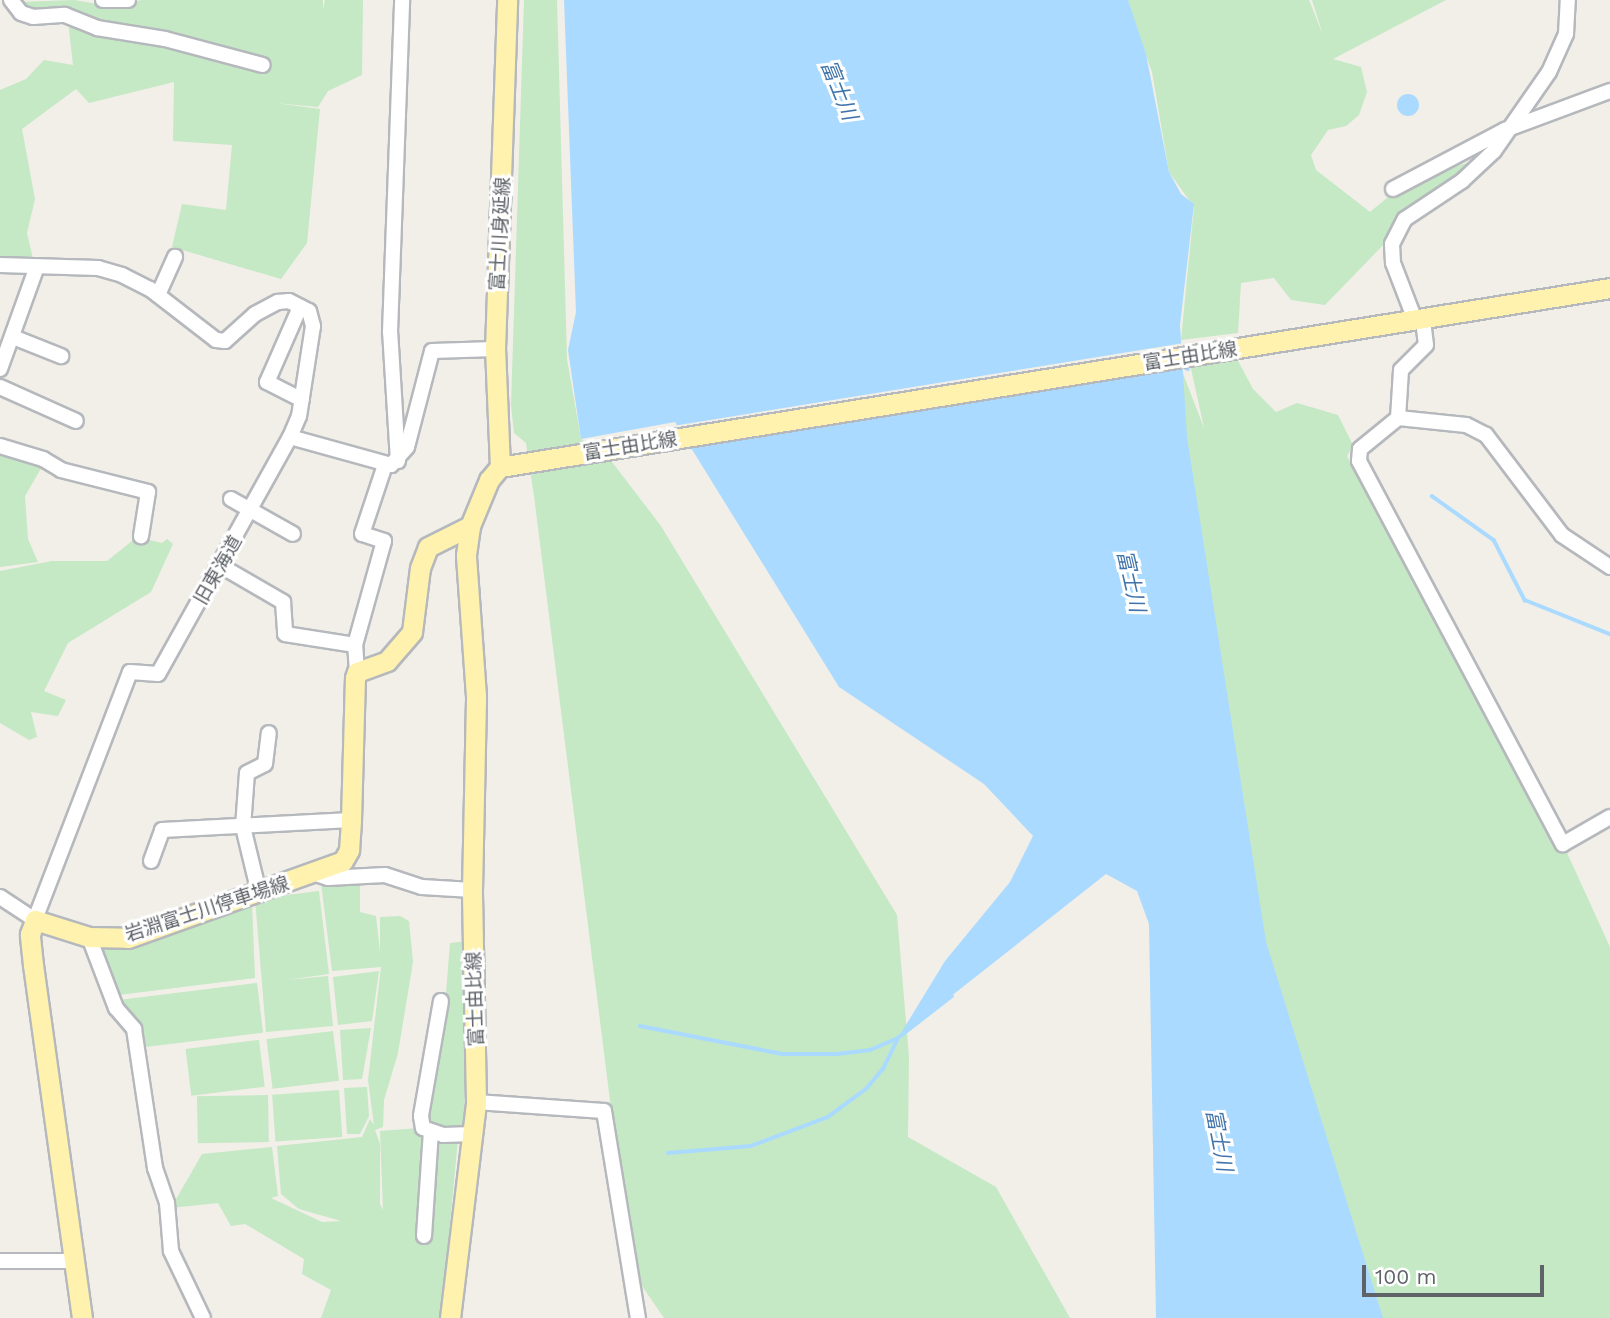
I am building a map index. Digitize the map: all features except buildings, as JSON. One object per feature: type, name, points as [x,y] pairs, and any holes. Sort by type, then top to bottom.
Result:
[{"type":"main road","name":"富士川身延線","points":[[500,467],[495,349],[507,0]]},
{"type":"main road","name":"富士由比線","points":[[450,1318],[476,1102],[471,890],[477,696],[466,578],[470,526],[489,480],[500,467],[1610,288]]},
{"type":"main road","points":[[357,672],[387,661],[408,639],[423,556],[428,547],[470,526]]},
{"type":"main road","name":"岩淵富士川停車場線","points":[[35,920],[89,937],[128,938],[316,874],[343,861],[349,849],[353,686],[357,672]]},
{"type":"main road","points":[[35,920],[30,934],[33,965],[82,1318]]},
{"type":"street","points":[[11,0],[21,13],[33,16],[65,15],[97,28],[165,39],[263,65]]},
{"type":"street","points":[[103,0],[128,0]]},
{"type":"street","points":[[392,463],[390,332],[402,0]]},
{"type":"street","points":[[1398,418],[1401,370],[1426,345],[1419,320],[1394,263],[1392,244],[1405,219],[1462,181],[1493,151],[1505,130],[1549,72],[1566,34],[1568,0]]},
{"type":"street","points":[[1393,189],[1505,130],[1610,92]]},
{"type":"street","points":[[158,295],[175,257]]},
{"type":"street","points":[[0,265],[36,269],[98,268],[158,295],[216,340],[225,341],[267,306],[289,301],[300,307],[267,382],[302,400]]},
{"type":"street","points":[[0,369],[36,269]]},
{"type":"street","name":"旧東海道","points":[[35,920],[130,672],[158,674],[252,511],[290,437],[302,400],[313,326],[309,311],[300,307]]},
{"type":"street","points":[[13,337],[61,356]]},
{"type":"street","points":[[357,672],[355,645],[384,541],[362,534],[392,463],[407,447],[428,357],[432,351],[495,349]]},
{"type":"street","points":[[0,387],[76,421]]},
{"type":"street","points":[[1610,566],[1562,535],[1486,435],[1466,425],[1398,418],[1368,440],[1359,461],[1563,844],[1610,817]]},
{"type":"street","points":[[290,437],[392,463]]},
{"type":"street","points":[[0,446],[43,459],[61,470],[148,492],[141,536]]},
{"type":"street","points":[[231,499],[293,534]]},
{"type":"street","points":[[221,566],[283,601],[285,634],[355,645]]},
{"type":"street","points":[[259,893],[243,827],[247,773],[265,764],[269,733]]},
{"type":"street","points":[[151,861],[162,830],[351,820]]},
{"type":"street","points":[[316,874],[328,878],[385,874],[422,887],[471,890]]},
{"type":"street","points":[[0,897],[35,920]]},
{"type":"street","points":[[89,937],[116,1008],[134,1029],[155,1168],[167,1203],[172,1251],[200,1315]]},
{"type":"street","points":[[441,1001],[421,1116],[423,1128],[473,1135]]},
{"type":"street","points":[[476,1102],[604,1111],[638,1318]]},
{"type":"street","points":[[424,1236],[431,1131]]},
{"type":"street","points":[[0,1261],[75,1261]]},
{"type":"green space","points":[[74,0],[115,7],[141,0],[323,0],[323,10],[325,0],[363,0],[362,75],[328,91],[318,107],[275,103],[320,109],[307,243],[281,279],[172,247],[182,204],[226,210],[232,145],[173,141],[174,82],[89,103],[76,89],[22,129],[35,199],[27,233],[34,263],[0,259],[0,90],[26,79],[44,60],[73,65],[68,21],[35,12],[19,2]]},
{"type":"green space","points":[[524,0],[557,0],[567,359],[581,439],[612,462],[661,526],[897,915],[909,1057],[908,1137],[996,1187],[1070,1318],[664,1318],[642,1286],[618,1164],[534,496],[526,443],[514,433],[511,405]]},
{"type":"green space","points":[[1126,0],[1309,0],[1323,35],[1312,0],[1446,0],[1333,59],[1361,67],[1367,92],[1359,115],[1346,126],[1328,130],[1311,155],[1316,170],[1370,212],[1405,183],[1479,159],[1389,239],[1325,305],[1291,300],[1274,278],[1241,283],[1238,333],[1181,340],[1194,207],[1169,172],[1152,72]]},
{"type":"green space","points":[[1236,357],[1253,389],[1276,412],[1297,403],[1338,415],[1353,445],[1347,456],[1563,844],[1610,947],[1610,1318],[1369,1318],[1297,1073],[1193,646],[1182,371],[1204,428],[1190,364]]},
{"type":"green space","points":[[0,451],[43,465],[25,496],[28,539],[38,562],[0,567]]},
{"type":"green space","points":[[137,537],[162,543],[167,539],[173,544],[151,592],[68,643],[44,691],[66,700],[58,716],[31,712],[37,737],[29,740],[0,723],[0,571],[52,561],[107,561]]},
{"type":"green space","points":[[321,883],[360,883],[360,912],[376,916],[380,952],[380,917],[400,916],[409,921],[413,962],[398,1053],[384,1100],[383,1127],[375,1130],[380,1144],[380,1204],[383,1210],[380,1131],[419,1128],[427,1147],[431,1139],[421,1118],[446,993],[450,943],[468,941],[464,1131],[443,1128],[458,1139],[441,1318],[321,1318],[331,1290],[302,1274],[304,1259],[245,1224],[231,1226],[218,1203],[171,1208],[202,1154],[272,1147],[278,1196],[271,1198],[322,1222],[341,1221],[299,1209],[281,1194],[277,1146],[362,1137],[370,1119],[374,1125],[368,1080],[381,967],[332,971]]},
{"type":"green space","points":[[319,891],[329,974],[286,980],[328,976],[333,1026],[266,1032],[255,899]]},
{"type":"green space","points":[[252,903],[255,978],[111,996],[96,943]]},
{"type":"green space","points":[[379,971],[372,1021],[338,1025],[333,977]]},
{"type":"green space","points":[[257,983],[263,1033],[129,1049],[123,999]]},
{"type":"green space","points":[[371,1028],[362,1079],[343,1080],[340,1030]]},
{"type":"green space","points":[[333,1031],[339,1081],[273,1089],[266,1039]]},
{"type":"green space","points":[[259,1040],[265,1087],[191,1096],[186,1049]]},
{"type":"green space","points":[[367,1087],[369,1116],[360,1134],[347,1134],[344,1088]]},
{"type":"green space","points":[[339,1090],[342,1137],[275,1142],[272,1095]]},
{"type":"green space","points":[[268,1095],[269,1142],[198,1143],[197,1096]]},
{"type":"water","name":"富士川","points":[[564,0],[1128,0],[1146,54],[1169,172],[1181,194],[1194,204],[1180,325],[1187,437],[1266,942],[1383,1318],[1156,1318],[1149,924],[1137,891],[1106,874],[898,1038],[945,961],[1010,882],[1033,836],[984,784],[839,687],[675,422],[581,439],[568,350],[576,312]]},
{"type":"water","points":[[1408,94],[1416,97],[1419,105],[1416,113],[1408,116],[1400,113],[1397,105],[1400,97]]},
{"type":"pier","points":[[1184,343],[1185,365],[778,434],[687,448],[673,426]]},
{"type":"waterway","points":[[1180,365],[1188,369]]},
{"type":"waterway","points":[[1432,496],[1494,540],[1525,600],[1610,634]]},
{"type":"waterway","points":[[640,1026],[783,1054],[837,1054],[870,1050],[898,1038],[952,996]]},
{"type":"waterway","points":[[668,1153],[751,1146],[828,1117],[866,1089],[883,1069],[897,1040]]}]
